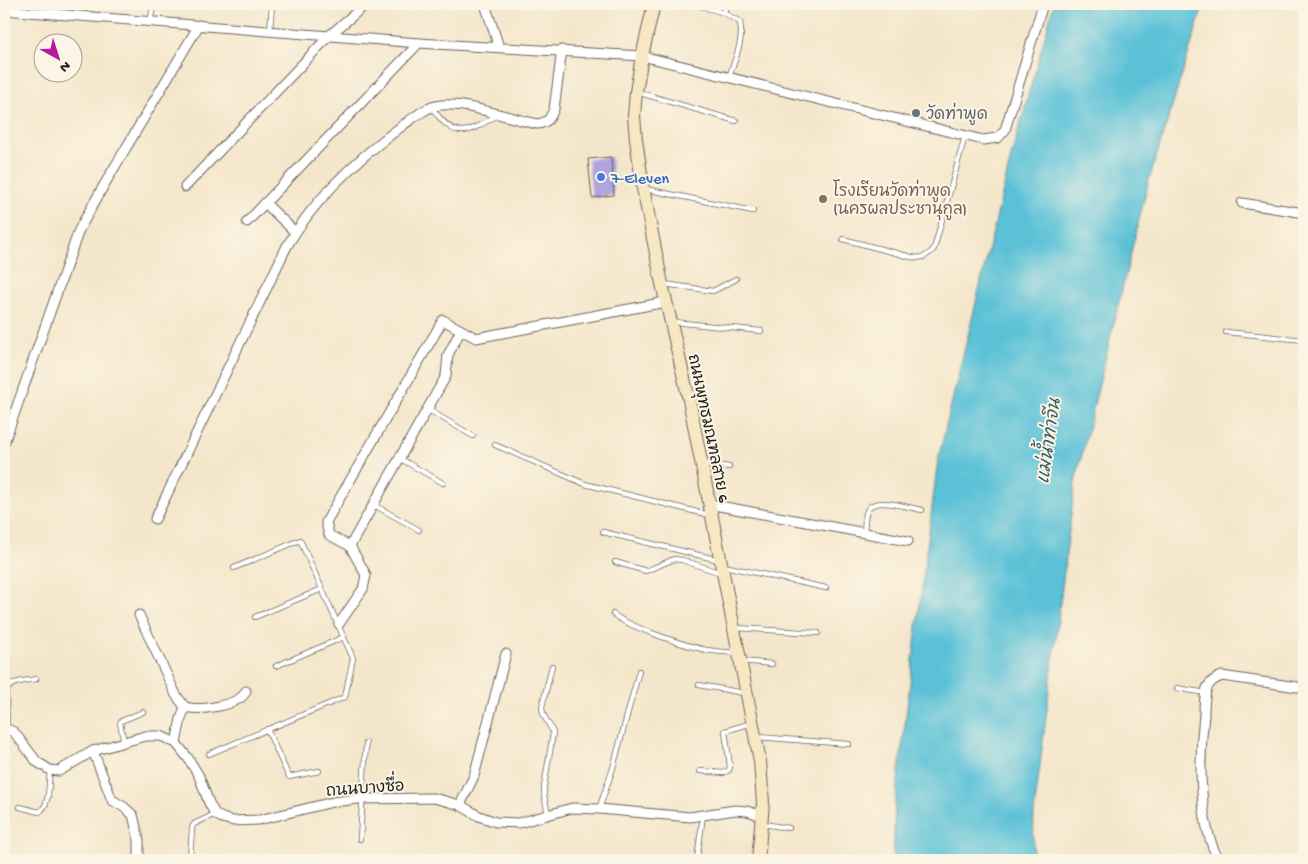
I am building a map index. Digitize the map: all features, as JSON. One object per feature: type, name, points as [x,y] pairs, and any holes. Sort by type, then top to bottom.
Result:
[{"type":"main road","name":"ถนนพุทธมณฑลสาย 6","points":[[654,4],[642,56],[634,116],[643,188],[662,284],[689,400],[754,722],[763,780],[758,860]]},
{"type":"street","points":[[185,187],[330,35],[366,4]]},
{"type":"street","points":[[485,4],[499,48]]},
{"type":"street","points":[[4,10],[28,8],[150,21],[419,43],[642,56],[983,140],[998,138],[1005,130],[1043,4]]},
{"type":"street","points":[[4,443],[79,230],[199,25]]},
{"type":"street","points":[[247,222],[419,43]]},
{"type":"street","points":[[155,519],[295,232],[318,201],[353,165],[388,136],[412,118],[440,105],[462,106],[538,124],[546,122],[550,119],[554,109],[562,50]]},
{"type":"street","points":[[265,202],[295,232]]},
{"type":"street","points":[[1242,204],[1304,213]]},
{"type":"street","points":[[339,624],[362,589],[366,575],[350,546],[329,535],[326,522],[443,320],[476,338],[666,302]]},
{"type":"street","points":[[350,546],[446,376],[448,355],[461,330]]},
{"type":"street","points":[[710,509],[908,541]]},
{"type":"street","points":[[139,615],[176,695],[185,706],[197,708],[219,706],[239,700],[244,697],[246,691]]},
{"type":"street","points":[[460,804],[474,776],[506,654]]},
{"type":"street","points":[[1219,860],[1212,848],[1208,834],[1203,791],[1201,739],[1206,693],[1211,682],[1222,676],[1304,688]]},
{"type":"street","points":[[185,706],[177,740],[199,776],[215,814]]},
{"type":"street","points":[[6,726],[14,732],[37,762],[50,770],[60,771],[94,751],[123,738],[161,736],[177,740]]},
{"type":"street","points":[[94,751],[112,800],[134,815],[139,840],[140,860]]},
{"type":"street","name":"ถนนบางซื่อ","points":[[215,814],[222,818],[245,822],[363,796],[434,798],[460,804],[478,816],[496,822],[519,823],[572,808],[679,817],[735,810],[746,811],[762,820]]},
{"type":"lane","points":[[150,21],[154,4]]},
{"type":"lane","points":[[270,30],[272,4]]},
{"type":"lane","points":[[695,4],[724,13],[740,22],[742,33],[729,77]]},
{"type":"lane","points":[[724,13],[726,4]]},
{"type":"lane","points":[[636,92],[736,121]]},
{"type":"lane","points":[[432,108],[443,123],[452,130],[464,131],[475,128],[498,115]]},
{"type":"lane","points":[[844,239],[918,259],[926,257],[934,249],[965,135]]},
{"type":"lane","points":[[643,188],[753,211]]},
{"type":"lane","points":[[662,284],[713,291],[736,279]]},
{"type":"lane","points":[[670,322],[762,331]]},
{"type":"lane","points":[[1226,332],[1304,340]]},
{"type":"lane","points":[[427,410],[473,436]]},
{"type":"lane","points":[[495,445],[585,484],[710,509]]},
{"type":"lane","points":[[399,458],[443,483]]},
{"type":"lane","points":[[701,463],[729,466]]},
{"type":"lane","points":[[864,533],[867,511],[873,504],[883,502],[922,510]]},
{"type":"lane","points":[[373,504],[419,530]]},
{"type":"lane","points":[[604,532],[721,566]]},
{"type":"lane","points":[[209,754],[345,697],[353,658],[300,540],[234,568]]},
{"type":"lane","points":[[615,562],[646,571],[674,559],[721,566],[826,588]]},
{"type":"lane","points":[[254,617],[322,589]]},
{"type":"lane","points":[[613,614],[623,622],[691,646],[772,664]]},
{"type":"lane","points":[[734,628],[818,633]]},
{"type":"lane","points":[[276,666],[344,637]]},
{"type":"lane","points":[[548,814],[544,787],[553,733],[542,714],[542,708],[552,666]]},
{"type":"lane","points":[[599,809],[613,768],[639,671]]},
{"type":"lane","points":[[6,726],[7,687],[12,684],[36,679]]},
{"type":"lane","points":[[699,685],[748,694]]},
{"type":"lane","points":[[1178,688],[1206,693]]},
{"type":"lane","points":[[123,738],[120,723],[124,718],[143,712]]},
{"type":"lane","points":[[700,771],[723,773],[729,770],[725,731],[754,722]]},
{"type":"lane","points":[[267,730],[289,777],[319,771]]},
{"type":"lane","points":[[756,737],[850,744]]},
{"type":"lane","points":[[360,839],[366,743]]},
{"type":"lane","points":[[20,807],[39,812],[43,810],[46,805],[50,770]]},
{"type":"lane","points":[[190,859],[192,828],[194,824],[215,814]]},
{"type":"lane","points":[[697,860],[703,815]]},
{"type":"lane","points":[[762,820],[789,828]]},
{"type":"water","name":"แม่น้ำท่าจีน","points":[[1054,4],[1204,4],[1148,183],[1075,483],[1034,813],[1033,860],[893,860],[895,804],[938,459],[1013,149]]},
{"type":"building","name":"7-Eleven","points":[[611,157],[614,195],[592,198],[588,159]]},
{"type":"place","name":"วัดท่าพูด","points":[[916,113]]},
{"type":"place","name":"7-Eleven","points":[[601,177]]},
{"type":"place","name":"โรงเรียนวัดท่าพูด (นครผลประชานุกูล)","points":[[823,199]]}]
